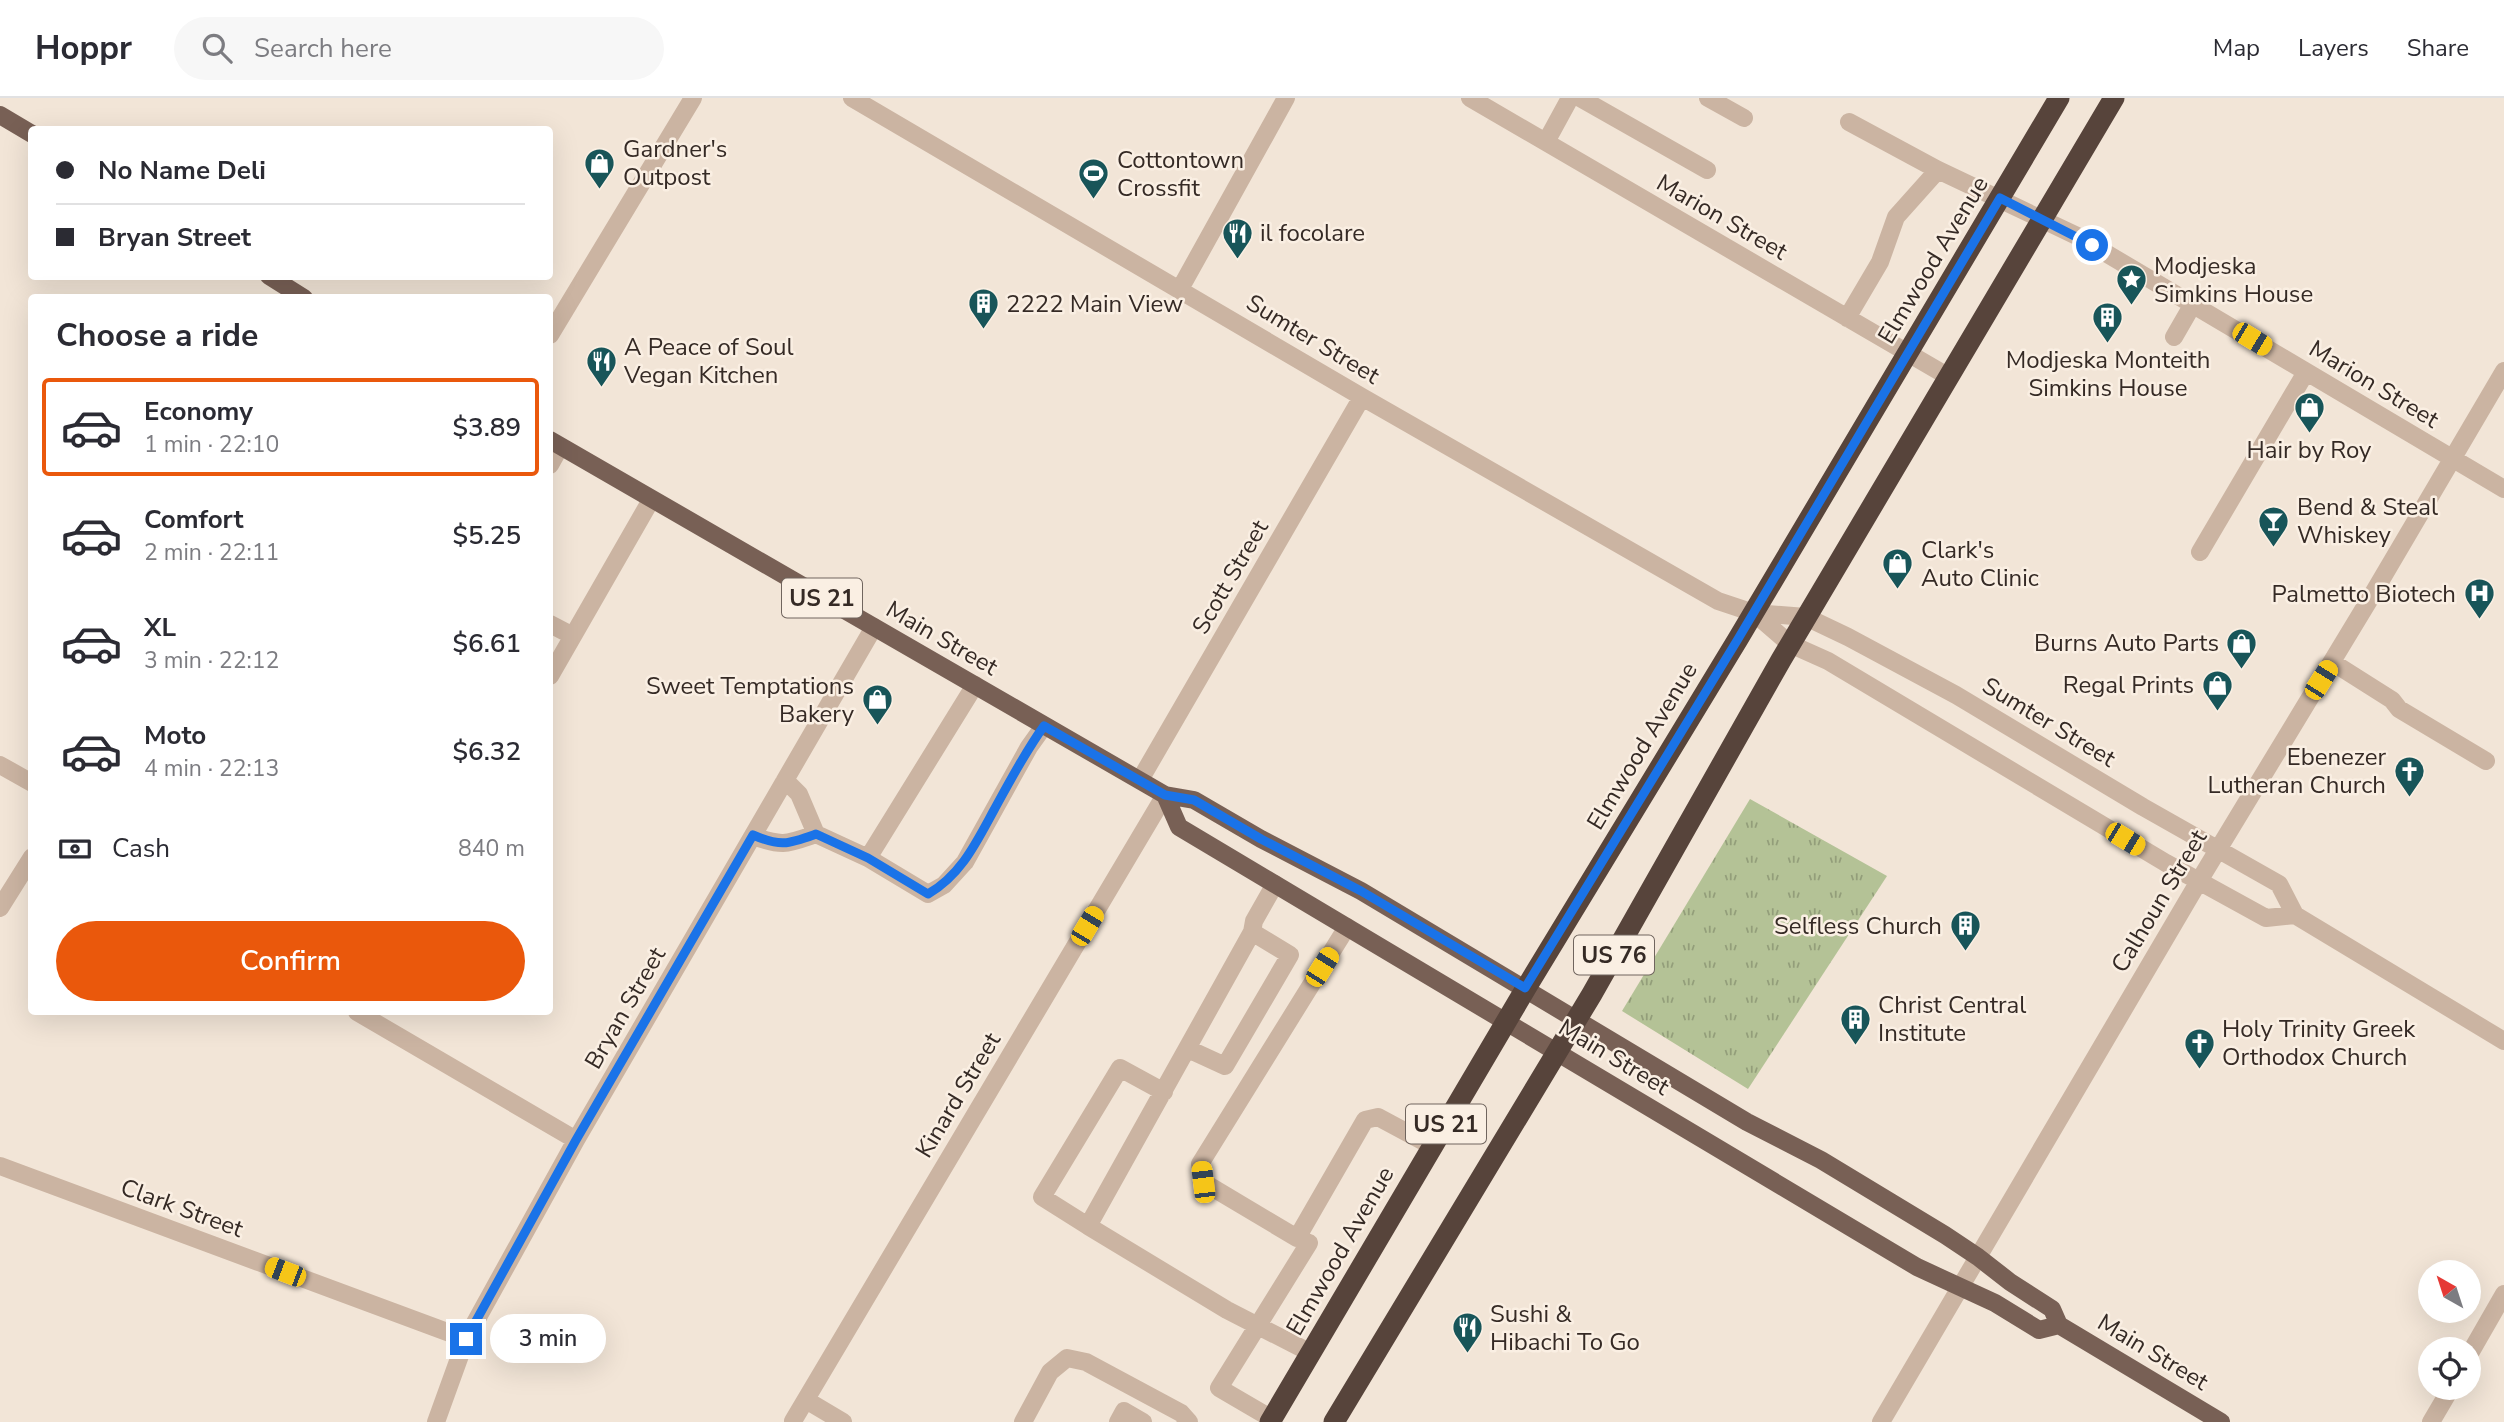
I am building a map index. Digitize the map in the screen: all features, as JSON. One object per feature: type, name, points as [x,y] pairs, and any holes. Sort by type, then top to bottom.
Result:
[{"type":"highway","name":"Elmwood Avenue","points":[[1271,1421],[1525,988],[1754,612],[2059,98]]},
{"type":"highway","name":"US 76","points":[[1576,1019],[1790,644],[2042,219],[2109,100]]},
{"type":"highway","name":"US 21","points":[[1334,1422],[1576,1019]]},
{"type":"main road","points":[[0,115],[28,132]]},
{"type":"main road","points":[[275,280],[298,294]]},
{"type":"main road","name":"Main Street","points":[[555,443],[1165,795],[1194,800],[1261,839],[1361,891],[1747,1122],[1821,1160],[1978,1257],[2052,1309],[2059,1325],[2221,1422]]},
{"type":"main road","name":"Main Street","points":[[1165,795],[1179,827],[1917,1267],[1996,1303],[2039,1330],[2059,1325]]},
{"type":"street","points":[[553,330],[693,98]]},
{"type":"street","name":"Sumter Street","points":[[852,98],[1362,397],[1711,597],[1754,612],[1806,617],[1956,695],[2279,884],[2295,915],[2266,918],[2199,881],[1828,661],[1790,644],[1754,612]]},
{"type":"street","points":[[1180,289],[1286,98]]},
{"type":"street","name":"Marion Street","points":[[1470,98],[1949,377]]},
{"type":"street","points":[[1546,142],[1570,98]]},
{"type":"street","points":[[1580,98],[1707,170]]},
{"type":"street","points":[[1708,98],[1744,118]]},
{"type":"street","name":"Marion Street","points":[[1849,122],[1938,170],[2077,236],[2504,489]]},
{"type":"street","points":[[1847,318],[1880,262],[1896,217],[1938,170]]},
{"type":"street","points":[[2174,337],[2193,304]]},
{"type":"street","name":"Calhoun Street","points":[[1881,1422],[2199,881],[2504,371]]},
{"type":"street","points":[[2200,552],[2306,372]]},
{"type":"street","name":"Scott Street","points":[[1140,780],[1362,397]]},
{"type":"street","points":[[553,671],[652,500]]},
{"type":"street","points":[[553,626],[573,636]]},
{"type":"street","name":"Bryan Street","points":[[436,1422],[466,1339],[576,1140],[874,627]]},
{"type":"street","points":[[2332,662],[2392,699],[2399,709],[2486,761]]},
{"type":"street","points":[[868,858],[975,685]]},
{"type":"street","points":[[785,780],[799,794],[816,834],[868,858],[928,894],[944,885],[965,862],[1029,747],[1044,726]]},
{"type":"street","points":[[0,765],[28,781]]},
{"type":"street","name":"Kinard Street","points":[[793,1421],[1165,795]]},
{"type":"street","points":[[753,835],[786,845],[816,834]]},
{"type":"street","points":[[0,908],[28,863]]},
{"type":"street","points":[[1088,1226],[1252,932],[1254,921],[1275,884]]},
{"type":"street","points":[[2295,915],[2504,1041]]},
{"type":"street","points":[[1271,1421],[1219,1388],[1309,1243],[1203,1182],[1200,1164],[1347,927]]},
{"type":"street","points":[[1188,1049],[1224,1066],[1290,955],[1252,932]]},
{"type":"street","points":[[362,1015],[576,1140]]},
{"type":"street","points":[[1164,1092],[1120,1068],[1042,1197],[1227,1310],[1311,1353]]},
{"type":"street","points":[[1297,1238],[1365,1120],[1378,1117],[1433,1146]]},
{"type":"street","name":"Clark Street","points":[[0,1166],[466,1339]]},
{"type":"street","points":[[2479,1337],[2504,1294]]},
{"type":"street","points":[[1023,1422],[1050,1372],[1067,1358],[1086,1362],[1181,1413],[1189,1422]]},
{"type":"street","points":[[806,1400],[841,1421]]},
{"type":"street","points":[[2431,1422],[2444,1400]]},
{"type":"street","points":[[1118,1422],[1124,1411],[1143,1422]]},
{"type":"green space","points":[[1750,799],[1887,876],[1748,1089],[1622,1011]]},
{"type":"place","name":"Gardner's Outpost","points":[[600,190]]},
{"type":"place","name":"Cottontown Crossfit","points":[[1094,201]]},
{"type":"place","name":"il focolare","points":[[1237,260]]},
{"type":"place","name":"Modjeska Simkins House","points":[[2131,307]]},
{"type":"place","name":"2222 Main View","points":[[983,331]]},
{"type":"place","name":"Modjeska Monteith Simkins House","points":[[2108,345]]},
{"type":"place","name":"A Peace of Soul Vegan Kitchen","points":[[601,388]]},
{"type":"place","name":"Hair by Roy","points":[[2309,435]]},
{"type":"place","name":"Bend & Steal Whiskey","points":[[2274,548]]},
{"type":"place","name":"Clark's Auto Clinic","points":[[1898,591]]},
{"type":"place","name":"Palmetto Biotech","points":[[2479,621]]},
{"type":"place","name":"Burns Auto Parts","points":[[2242,670]]},
{"type":"place","name":"Regal Prints","points":[[2217,712]]},
{"type":"place","name":"Sweet Temptations Bakery","points":[[877,727]]},
{"type":"place","name":"Ebenezer Lutheran Church","points":[[2409,798]]},
{"type":"place","name":"Selfless Church","points":[[1965,953]]},
{"type":"place","name":"Christ Central Institute","points":[[1855,1046]]},
{"type":"place","name":"Holy Trinity Greek Orthodox Church","points":[[2199,1070]]},
{"type":"place","name":"Sushi & Hibachi To Go","points":[[1467,1355]]},
{"type":"route","points":[[466,1339],[576,1140],[753,835],[786,845],[816,834],[868,858],[928,894],[944,885],[965,862],[1029,747],[1044,726],[1165,795],[1194,800],[1261,839],[1361,891],[1525,988],[1738,639],[2000,198],[2092,245]]}]
